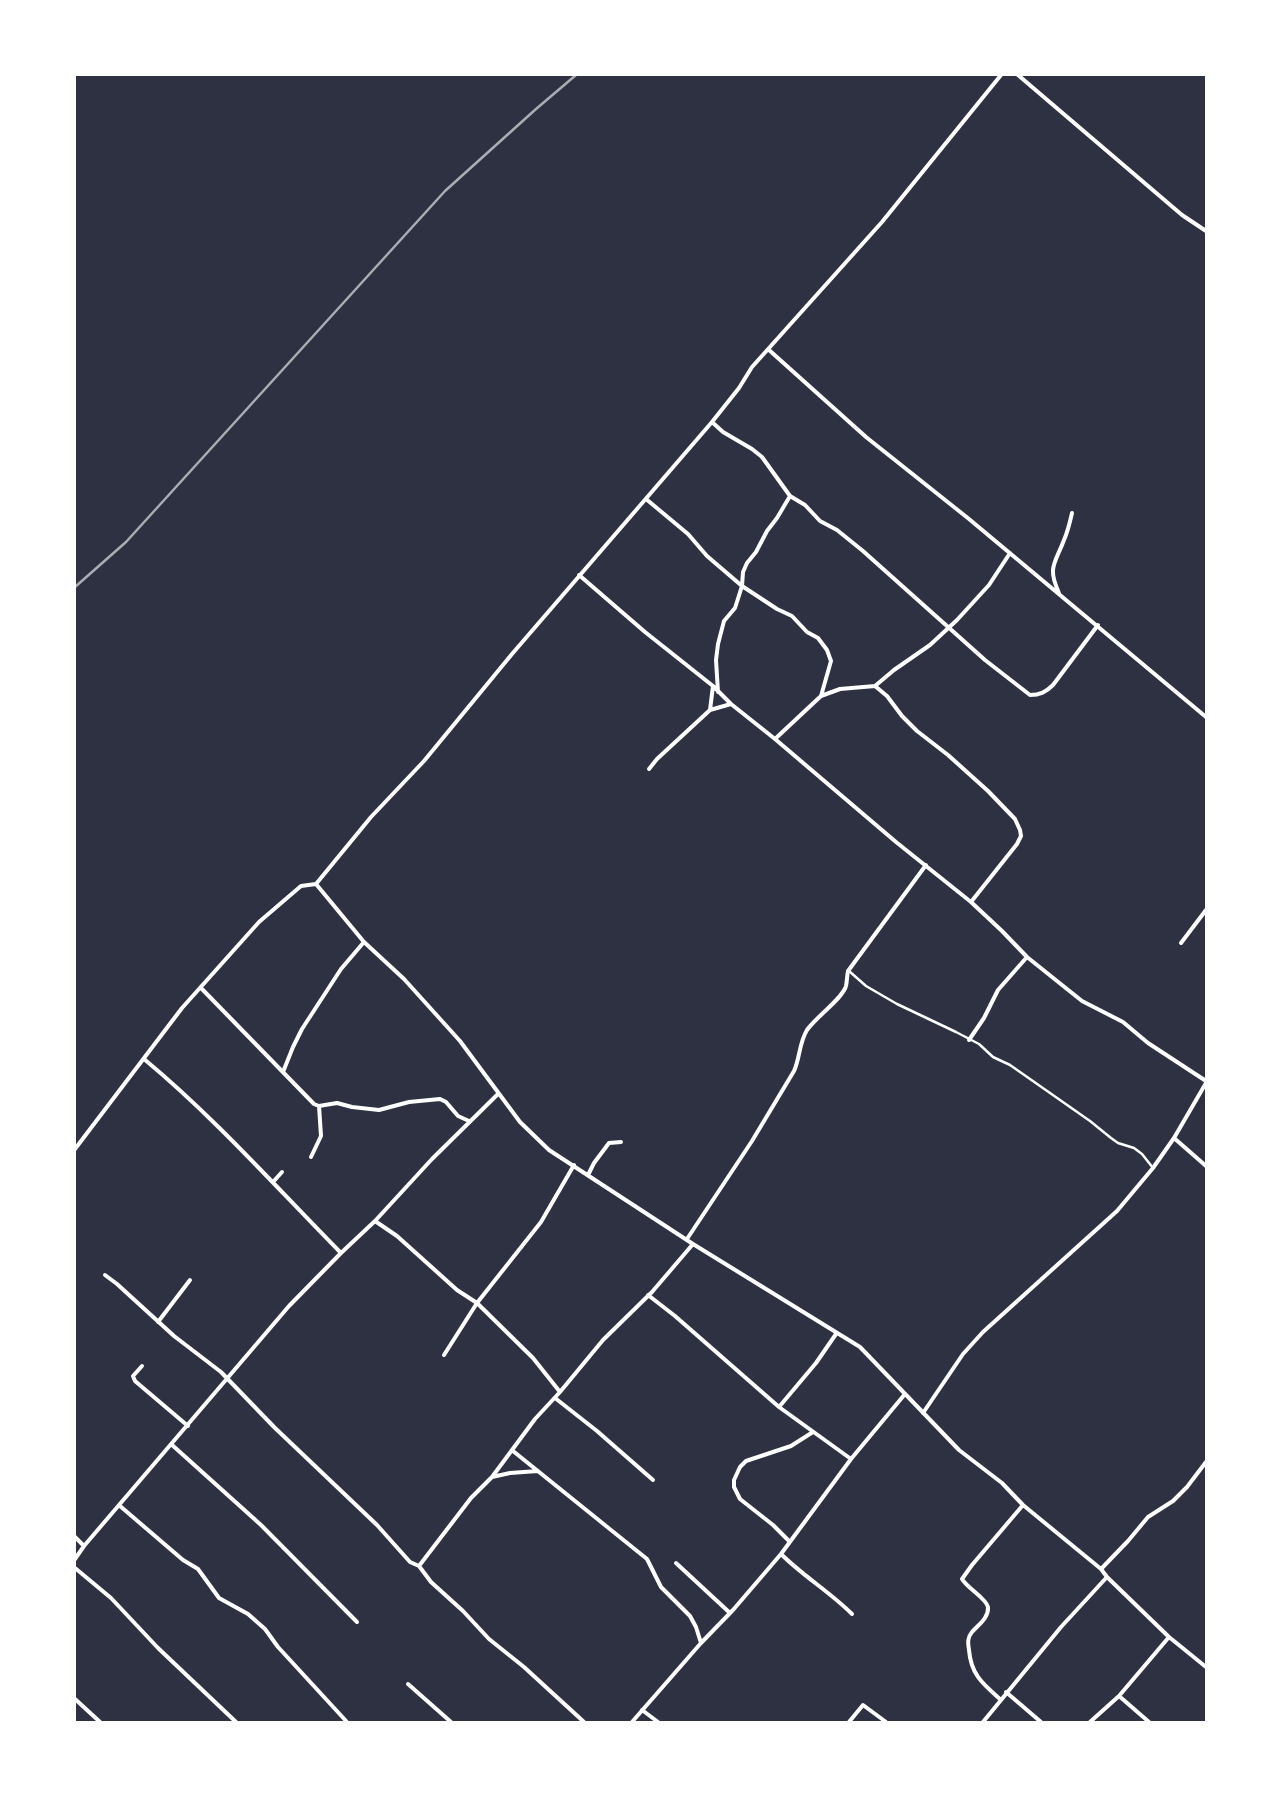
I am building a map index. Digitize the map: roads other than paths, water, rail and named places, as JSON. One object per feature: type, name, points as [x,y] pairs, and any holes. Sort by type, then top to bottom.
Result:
[{"type":"street","points":[[75,1148],[182,1008],[259,922],[301,886],[316,884],[358,832],[424,761],[579,575],[712,422],[739,388],[752,367],[882,222],[1001,75]]},
{"type":"street","points":[[1018,75],[1182,215],[1206,231]]},
{"type":"street","points":[[769,350],[866,437],[969,518],[1206,717]]},
{"type":"street","points":[[712,422],[723,432],[762,457],[790,496],[804,505],[820,521],[837,530],[863,551],[948,628],[1030,695],[1046,692],[1098,626]]},
{"type":"street","points":[[718,693],[716,660],[724,621],[735,608],[742,586],[743,572],[747,563],[756,552],[790,496]]},
{"type":"street","points":[[646,499],[688,534],[707,556],[742,586],[777,609],[792,616],[807,632],[818,638],[827,650],[831,661],[821,696]]},
{"type":"street","points":[[1060,595],[1054,580],[1053,569],[1057,554],[1064,542],[1072,513]]},
{"type":"street","points":[[775,738],[821,696],[840,689],[875,686],[930,645],[989,585],[1010,553]]},
{"type":"street","points":[[579,575],[888,835],[971,902],[1002,930],[1027,957],[1082,1001],[1123,1022],[1148,1043],[1206,1082],[1174,1138],[1153,1168],[1117,1212],[983,1332],[963,1354],[922,1413]]},
{"type":"street","points":[[710,710],[713,686]]},
{"type":"street","points":[[875,686],[887,696],[917,731],[948,755],[988,791],[1015,819],[1021,836],[1017,844],[971,902]]},
{"type":"street","points":[[649,769],[657,759],[710,710],[731,704]]},
{"type":"street","points":[[687,1239],[752,1141],[794,1071],[807,1030],[846,988],[848,970],[926,865]]},
{"type":"street","points":[[316,884],[364,942],[404,979],[460,1042],[520,1122],[549,1150],[693,1244],[836,1334],[860,1347],[959,1450],[1002,1483],[1023,1505],[1101,1569],[1169,1636],[1206,1667]]},
{"type":"street","points":[[1181,943],[1206,910]]},
{"type":"street","points":[[283,1072],[302,1029],[341,969],[364,942]]},
{"type":"street","points":[[969,1040],[984,1018],[998,990],[1027,957]]},
{"type":"street","points":[[848,970],[866,986],[897,1004],[978,1044],[993,1057],[1010,1065],[1118,1143],[1134,1148],[1142,1154],[1153,1168]]},
{"type":"street","points":[[201,988],[310,1102],[319,1106],[337,1102],[352,1108],[379,1110],[409,1102],[440,1099],[446,1102],[458,1116],[469,1121]]},
{"type":"street","points":[[144,1059],[183,1092],[341,1253]]},
{"type":"street","points":[[75,1559],[84,1546],[289,1306],[375,1221],[469,1121],[498,1094]]},
{"type":"street","points":[[312,1157],[321,1136],[319,1106]]},
{"type":"street","points":[[1174,1138],[1206,1166]]},
{"type":"street","points":[[588,1175],[594,1163],[609,1143],[621,1142]]},
{"type":"street","points":[[444,1355],[477,1303],[541,1222],[574,1165]]},
{"type":"street","points":[[273,1182],[282,1172]]},
{"type":"street","points":[[375,1221],[397,1236],[457,1290],[477,1303],[528,1352],[560,1392]]},
{"type":"street","points":[[419,1566],[471,1498],[492,1477],[535,1419],[603,1340],[648,1295],[693,1244]]},
{"type":"street","points":[[105,1275],[174,1336],[216,1368],[274,1427],[377,1525],[410,1562],[419,1566],[431,1582],[489,1639],[584,1722]]},
{"type":"street","points":[[158,1322],[190,1280]]},
{"type":"street","points":[[648,1295],[675,1316],[779,1407],[850,1459]]},
{"type":"street","points":[[779,1407],[816,1363],[836,1334]]},
{"type":"street","points":[[142,1366],[133,1376],[134,1381],[188,1426]]},
{"type":"street","points":[[632,1722],[781,1554],[850,1459],[906,1394]]},
{"type":"street","points":[[555,1398],[597,1431],[653,1480]]},
{"type":"street","points":[[789,1541],[773,1525],[740,1499],[734,1487],[734,1480],[740,1467],[746,1461],[791,1446],[813,1432]]},
{"type":"street","points":[[171,1444],[261,1525],[357,1622]]},
{"type":"street","points":[[513,1450],[647,1559],[661,1587],[690,1616],[701,1643]]},
{"type":"street","points":[[1101,1569],[1148,1518],[1173,1501],[1187,1487],[1206,1462]]},
{"type":"street","points":[[492,1477],[510,1473],[538,1471]]},
{"type":"street","points":[[1001,1700],[982,1683],[971,1664],[968,1638],[971,1632],[981,1624],[988,1607],[986,1602],[964,1583],[962,1579],[1023,1505]]},
{"type":"street","points":[[120,1506],[183,1560],[198,1569],[219,1598],[248,1614],[265,1629],[278,1647],[347,1722]]},
{"type":"street","points":[[75,1537],[84,1546]]},
{"type":"street","points":[[781,1554],[793,1566],[839,1601],[852,1614]]},
{"type":"street","points":[[676,1563],[730,1613]]},
{"type":"street","points":[[75,1568],[111,1598],[158,1648],[236,1722]]},
{"type":"street","points":[[983,1722],[1061,1627],[1107,1577]]},
{"type":"street","points":[[1090,1722],[1119,1696],[1169,1636]]},
{"type":"street","points":[[408,1684],[451,1722]]},
{"type":"street","points":[[1006,1692],[1041,1722]]},
{"type":"street","points":[[1119,1696],[1149,1722]]},
{"type":"street","points":[[75,1699],[100,1722]]},
{"type":"street","points":[[849,1722],[863,1705],[886,1722]]},
{"type":"street","points":[[642,1710],[658,1722]]},
{"type":"railway","points":[[75,587],[126,542],[445,191],[576,75]]}]
